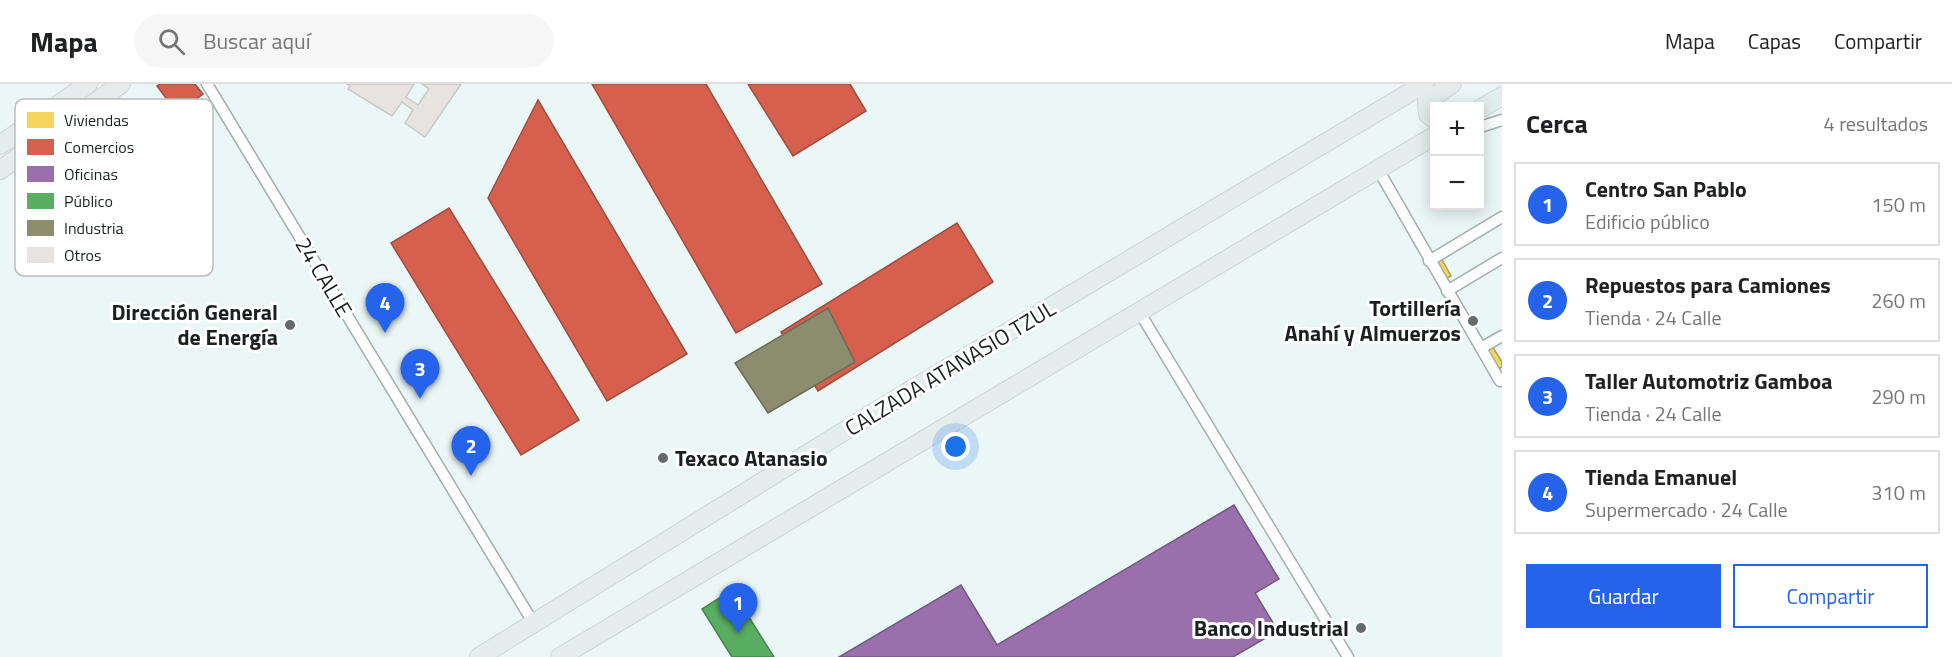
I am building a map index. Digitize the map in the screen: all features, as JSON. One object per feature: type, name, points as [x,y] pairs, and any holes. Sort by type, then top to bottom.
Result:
[{"type":"main road","points":[[100,99],[121,84]]},
{"type":"main road","name":"CALZADA ATANASIO TZUL","points":[[479,657],[901,396],[1424,84]]},
{"type":"main road","points":[[1430,116],[1427,101],[1452,84]]},
{"type":"main road","points":[[63,99],[81,86]]},
{"type":"main road","points":[[1484,106],[1502,96]]},
{"type":"main road","points":[[0,145],[15,134]]},
{"type":"main road","points":[[560,657],[1430,139]]},
{"type":"main road","points":[[0,170],[15,159]]},
{"type":"street","name":"24 CALLE","points":[[207,84],[534,624]]},
{"type":"street","points":[[1484,125],[1502,120]]},
{"type":"street","points":[[1379,171],[1429,261],[1501,380]]},
{"type":"street","points":[[1429,261],[1502,217]]},
{"type":"street","points":[[1447,291],[1502,258]]},
{"type":"street","points":[[1140,313],[1348,657]]},
{"type":"street","points":[[1481,348],[1502,336]]},
{"type":"building: Viviendas","points":[[1441,258],[1451,276],[1442,281],[1432,263]]},
{"type":"building: Viviendas","points":[[1492,346],[1502,362],[1502,367],[1495,371],[1483,352]]},
{"type":"building: Comercios","points":[[160,84],[195,84],[203,94],[196,99],[167,99],[157,86]]},
{"type":"building: Comercios","points":[[592,84],[706,84],[822,284],[736,333]]},
{"type":"building: Comercios","points":[[748,84],[850,84],[866,111],[793,156]]},
{"type":"building: Comercios","points":[[538,100],[687,354],[607,401],[488,198]]},
{"type":"building: Comercios","points":[[449,208],[579,420],[521,455],[391,243]]},
{"type":"building: Comercios","points":[[957,223],[993,282],[818,391],[781,332]]},
{"type":"building: Oficinas","points":[[1234,505],[1279,579],[1255,593],[1278,631],[1233,657],[839,657],[961,585],[997,645]]},
{"type":"building: Público","points":[[732,590],[774,657],[732,657],[702,609]]},
{"type":"building: Industria","points":[[828,308],[855,362],[768,413],[735,363]]},
{"type":"building: Otros","points":[[347,84],[414,84],[406,97],[418,105],[429,89],[422,84],[461,84],[425,137],[405,123],[413,110],[402,102],[392,116],[348,89],[350,86]]},
{"type":"place","name":"Tortillería Anahí y Almuerzos","points":[[1473,321]]},
{"type":"place","name":"Dirección General de Energía","points":[[290,325]]},
{"type":"place","name":"Tienda Emanuel","points":[[385,333]]},
{"type":"place","name":"Taller Automotriz Gamboa","points":[[420,399]]},
{"type":"place","name":"Texaco Atanasio","points":[[663,458]]},
{"type":"place","name":"Repuestos para Camiones","points":[[471,476]]},
{"type":"place","name":"Banco Industrial","points":[[1361,628]]},
{"type":"place","name":"Centro San Pablo","points":[[738,633]]}]
